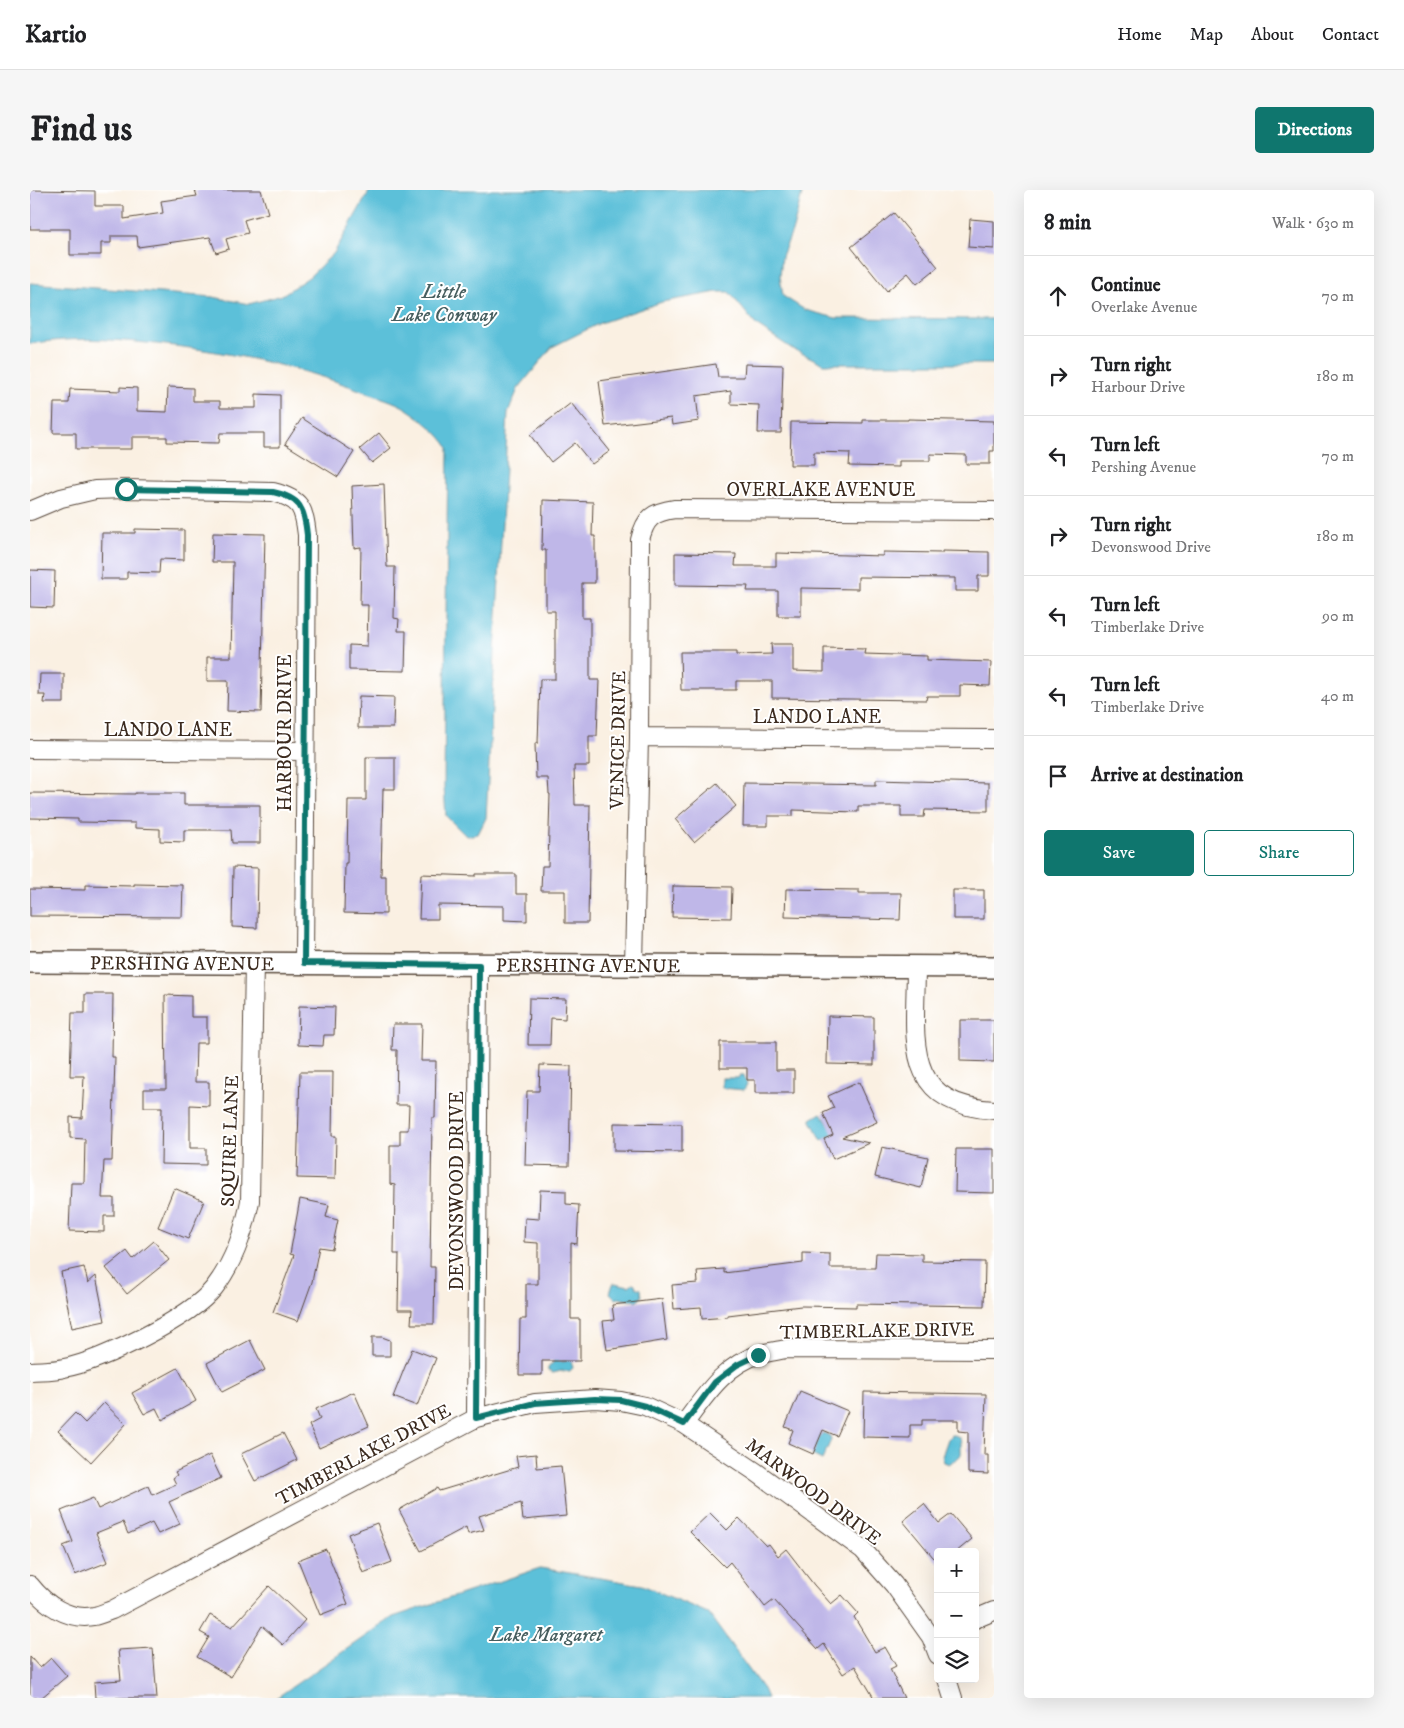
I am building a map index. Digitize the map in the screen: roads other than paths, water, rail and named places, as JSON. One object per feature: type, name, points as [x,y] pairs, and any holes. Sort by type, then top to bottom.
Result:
[{"type":"street","name":"HARBOUR DRIVE","points":[[30,511],[62,498],[95,490],[126,489],[273,492],[288,495],[300,505],[305,519],[307,535],[304,963]]},
{"type":"street","name":"OVERLAKE AVENUE","points":[[649,518],[662,511],[675,509],[994,511]]},
{"type":"street","name":"VENICE DRIVE","points":[[634,965],[639,736],[640,540],[642,527],[649,518]]},
{"type":"street","name":"LANDO LANE","points":[[639,736],[994,739]]},
{"type":"street","name":"LANDO LANE","points":[[30,749],[305,751]]},
{"type":"street","name":"PERSHING AVENUE","points":[[30,962],[994,967]]},
{"type":"street","name":"SQUIRE LANE","points":[[30,1371],[63,1369],[91,1361],[165,1326],[190,1309],[213,1289],[231,1261],[244,1230],[250,1201],[254,962]]},
{"type":"street","name":"DEVONSWOOD DRIVE","points":[[476,1418],[479,965]]},
{"type":"street","points":[[916,966],[916,1048],[922,1073],[935,1090],[953,1102],[973,1109],[994,1110]]},
{"type":"street","name":"TIMBERLAKE DRIVE","points":[[35,1592],[58,1610],[76,1616],[93,1616],[112,1610],[476,1418],[535,1403],[595,1399],[621,1400],[645,1406],[684,1424],[715,1382],[737,1365],[758,1355],[786,1349],[994,1350]]},
{"type":"street","name":"MARWOOD DRIVE","points":[[684,1424],[763,1477],[863,1550],[894,1585],[934,1636]]},
{"type":"street","points":[[979,1617],[994,1611]]},
{"type":"street","points":[[948,1683],[953,1698]]},
{"type":"water","name":"Little Lake Conway","points":[[370,190],[803,190],[793,229],[782,256],[780,276],[783,296],[805,310],[836,318],[994,319],[994,364],[824,364],[791,348],[756,325],[729,292],[717,292],[662,302],[600,323],[552,347],[518,389],[508,413],[486,818],[478,834],[466,836],[446,816],[444,787],[448,447],[439,436],[413,413],[392,401],[339,382],[285,366],[230,354],[118,340],[89,339],[30,344],[30,283],[213,297],[249,304],[282,295],[309,277],[334,253]]},
{"type":"water","points":[[740,1075],[744,1075],[747,1084],[744,1090],[722,1088],[722,1078],[738,1078]]},
{"type":"water","points":[[821,1113],[834,1133],[822,1141],[811,1121],[811,1119]]},
{"type":"water","points":[[615,1283],[629,1286],[633,1283],[635,1284],[636,1287],[641,1289],[642,1297],[637,1301],[616,1299],[610,1293]]},
{"type":"water","points":[[555,1360],[562,1362],[571,1360],[573,1368],[570,1371],[553,1373],[548,1371],[548,1368]]},
{"type":"water","points":[[824,1433],[830,1436],[831,1440],[822,1460],[812,1455],[821,1434]]},
{"type":"water","points":[[951,1435],[957,1436],[960,1439],[961,1455],[949,1464],[944,1462],[942,1456]]},
{"type":"water","name":"Lake Margaret","points":[[540,1568],[642,1585],[708,1613],[763,1689],[767,1698],[276,1698],[393,1617]]}]
